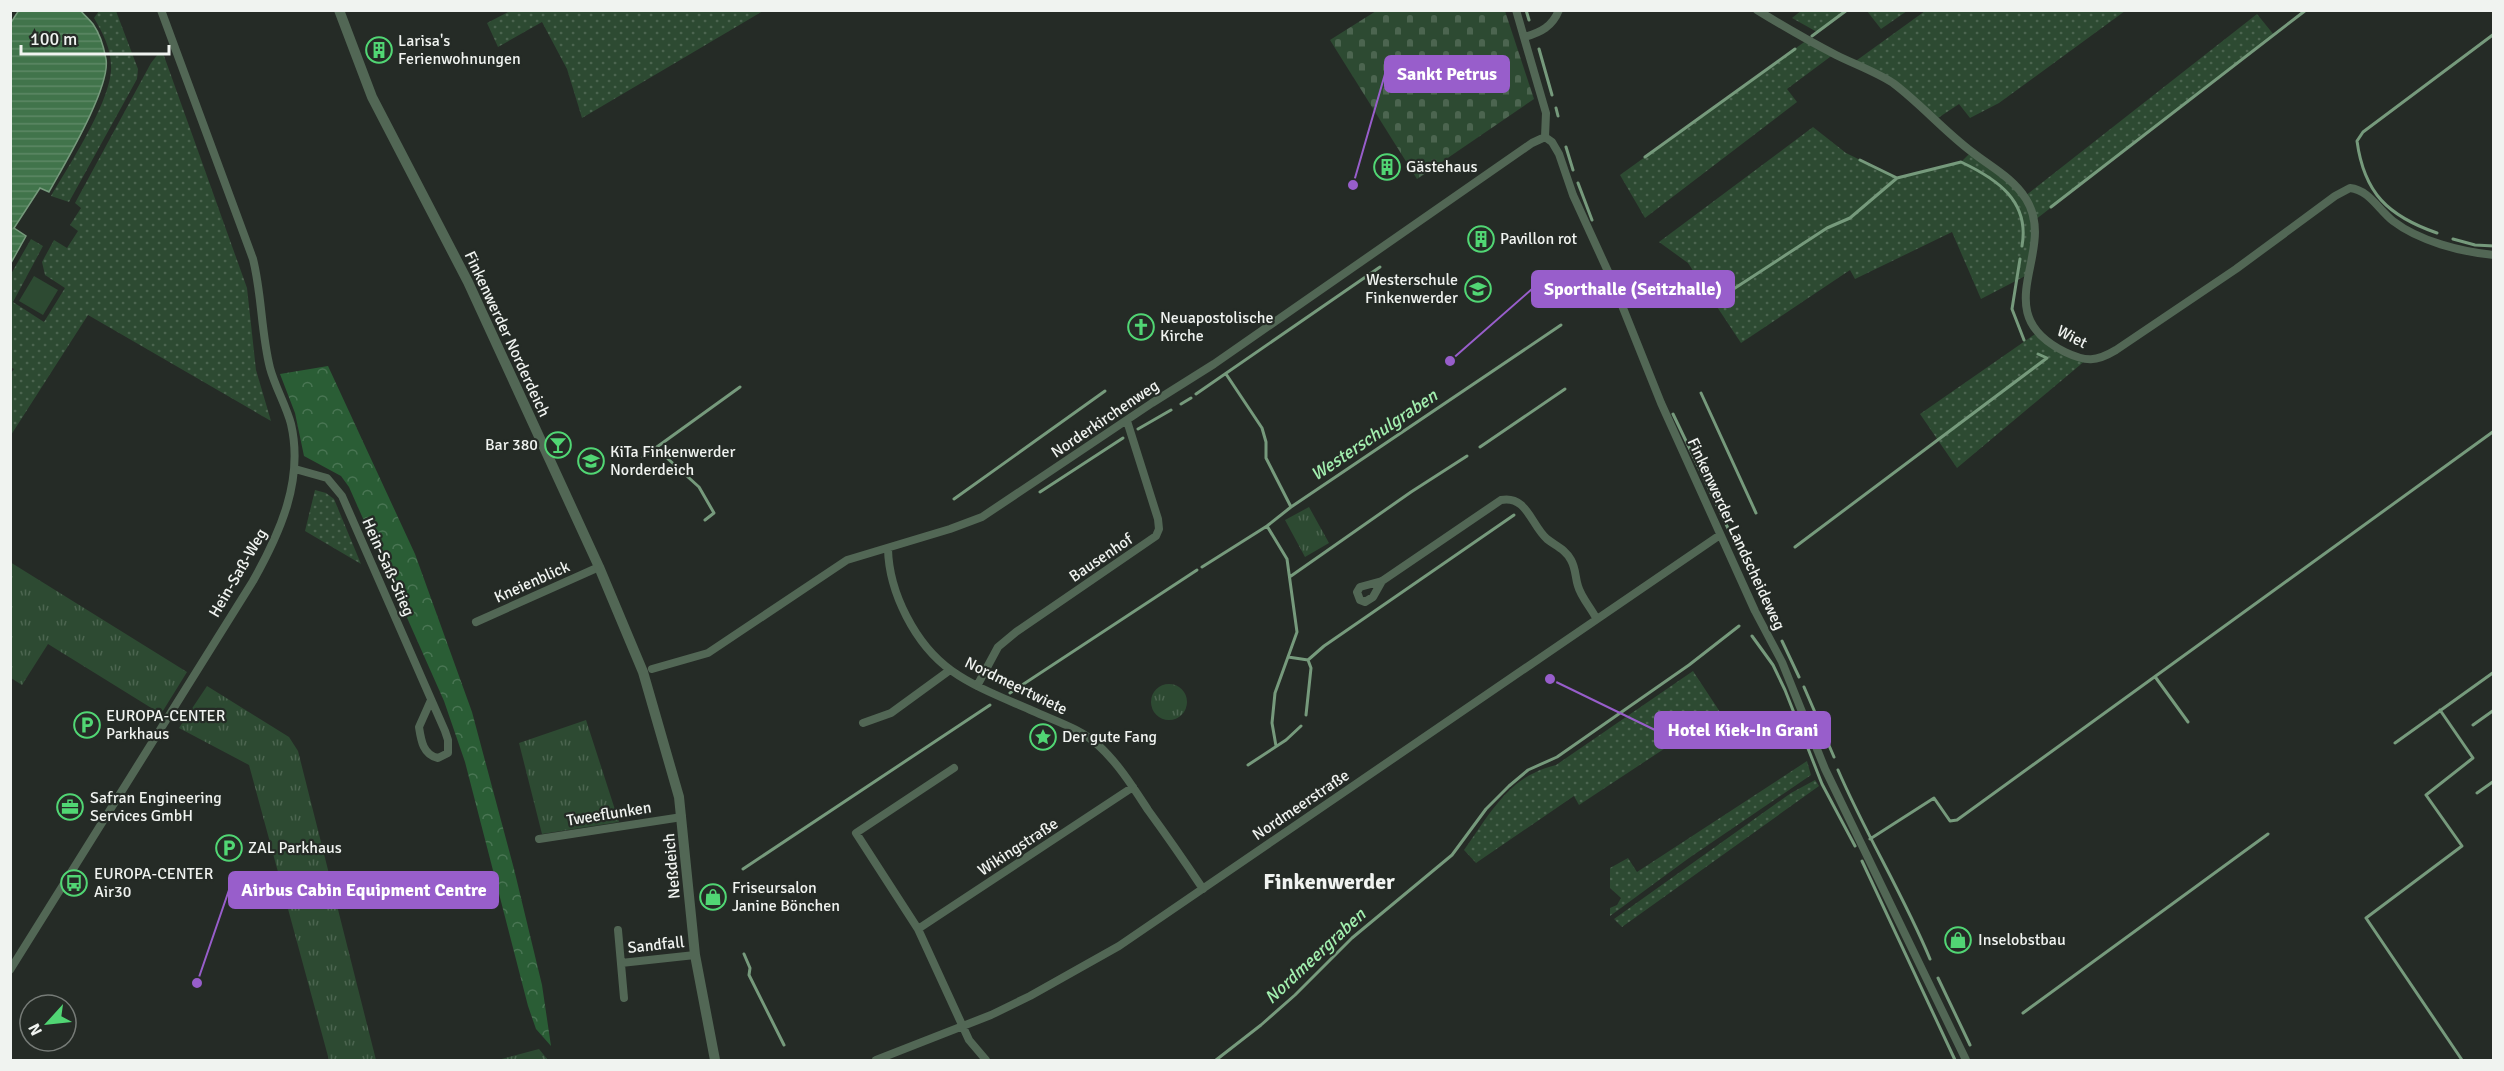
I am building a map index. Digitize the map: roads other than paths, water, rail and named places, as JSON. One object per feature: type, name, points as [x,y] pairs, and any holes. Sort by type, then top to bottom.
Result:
[{"type":"street","name":"Hein-Saß-Weg","points":[[10,970],[253,581],[279,529],[293,485],[294,439],[289,418],[270,369],[260,294],[248,244],[161,10]]},
{"type":"street","name":"Finkenwerder Norderdeich","points":[[339,10],[372,97],[468,282],[648,671]]},
{"type":"street","points":[[1516,10],[1546,113],[1545,137]]},
{"type":"street","points":[[1525,37],[1542,31],[1551,24],[1559,10]]},
{"type":"street","name":"Wiet","points":[[1757,10],[1807,40],[1892,82],[1971,152],[2008,178],[2024,196],[2035,220],[2025,304],[2030,322],[2046,339],[2072,355],[2086,360],[2099,360],[2116,350],[2236,269],[2335,196],[2350,188],[2365,193],[2394,222],[2411,231],[2457,248],[2493,255]]},
{"type":"street","name":"Norderkirchenweg","points":[[648,671],[708,653],[841,563],[982,517],[1242,345],[1532,143],[1545,137]]},
{"type":"street","name":"Finkenwerder Landscheideweg","points":[[1545,137],[1557,150],[1573,195],[1611,278],[1661,403],[1720,535],[1782,662],[1825,769],[1966,1060]]},
{"type":"street","name":"Bausenhof","points":[[977,686],[998,647],[1016,632],[1156,536],[1159,529],[1158,519],[1127,421]]},
{"type":"street","name":"Hein-Saß-Stieg","points":[[295,469],[327,478],[338,490],[431,700],[449,745],[448,753],[438,758],[432,757],[425,750],[419,727],[431,700]]},
{"type":"street","points":[[1382,581],[1493,505],[1508,499],[1521,504],[1547,538],[1562,548],[1570,558],[1576,571],[1578,587],[1596,618]]},
{"type":"street","name":"Nordmeerstraße","points":[[876,1060],[964,1026],[1030,996],[1119,946],[1720,535]]},
{"type":"street","name":"Nordmeertwiete","points":[[888,549],[888,565],[893,584],[904,611],[922,640],[950,670],[977,686],[1073,729],[1096,743],[1133,787],[1203,889]]},
{"type":"street","name":"Kneienblick","points":[[476,622],[599,567]]},
{"type":"street","points":[[863,723],[891,713],[950,670]]},
{"type":"street","name":"Neßdeich","points":[[648,671],[682,817],[695,955],[715,1060]]},
{"type":"street","points":[[954,768],[856,833],[918,929],[976,1050],[986,1060]]},
{"type":"street","name":"Wikingstraße","points":[[918,929],[1133,787]]},
{"type":"street","name":"Tweeflunken","points":[[539,839],[682,817]]},
{"type":"street","name":"Sandfall","points":[[618,930],[624,998]]},
{"type":"street","name":"Sandfall","points":[[621,963],[695,955]]},
{"type":"waterway","points":[[1526,10],[1529,20]]},
{"type":"waterway","points":[[1812,36],[1847,10]]},
{"type":"waterway","points":[[2051,207],[2306,10]]},
{"type":"waterway","points":[[2437,233],[2405,219],[2381,200],[2366,175],[2357,141],[2363,132],[2494,34]]},
{"type":"waterway","points":[[1539,49],[1552,95]]},
{"type":"waterway","points":[[1645,157],[1795,49]]},
{"type":"waterway","points":[[1556,108],[1558,116]]},
{"type":"waterway","points":[[1566,147],[1573,170]]},
{"type":"waterway","points":[[1860,160],[1897,178],[1961,162],[1998,184],[2016,204],[2021,216],[2022,246]]},
{"type":"waterway","points":[[1709,305],[1827,228],[1850,218],[1897,178]]},
{"type":"waterway","points":[[1578,183],[1592,220]]},
{"type":"waterway","points":[[2453,239],[2475,245],[2494,246]]},
{"type":"waterway","points":[[2020,259],[2012,309],[2024,340]]},
{"type":"waterway","points":[[1196,394],[1380,267]]},
{"type":"waterway","name":"Westerschulgraben","points":[[1202,567],[1267,526],[1291,507],[1561,325]]},
{"type":"waterway","points":[[1795,547],[2047,358],[2038,354]]},
{"type":"waterway","points":[[1226,374],[1262,428],[1266,442],[1266,458],[1291,507]]},
{"type":"waterway","points":[[643,457],[740,387]]},
{"type":"waterway","points":[[1480,447],[1565,389]]},
{"type":"waterway","points":[[954,499],[1105,391]]},
{"type":"waterway","points":[[1701,393],[1756,513]]},
{"type":"waterway","points":[[1181,404],[1191,398]]},
{"type":"waterway","points":[[1138,429],[1171,410]]},
{"type":"waterway","points":[[1673,414],[1776,628]]},
{"type":"waterway","points":[[1870,839],[1934,798],[1950,821],[1957,820],[2494,431]]},
{"type":"waterway","points":[[1040,492],[1123,438]]},
{"type":"waterway","points":[[656,448],[699,487],[714,513],[705,520]]},
{"type":"waterway","points":[[1291,576],[1411,492],[1467,456]]},
{"type":"waterway","points":[[1308,660],[1324,646],[1514,515]]},
{"type":"waterway","points":[[1267,526],[1287,559],[1297,632],[1275,693],[1272,723],[1276,746]]},
{"type":"waterway","name":"Westerschulgraben","points":[[1010,693],[1197,570]]},
{"type":"waterway","name":"Nordmeergraben","points":[[1216,1060],[1261,1025],[1295,995],[1352,938],[1452,855],[1486,809],[1528,770],[1557,757],[1689,665],[1739,626]]},
{"type":"waterway","points":[[1752,636],[1773,665],[1822,784],[1855,846]]},
{"type":"waterway","points":[[1782,641],[1799,677]]},
{"type":"waterway","points":[[1288,657],[1308,660],[1311,668],[1306,715]]},
{"type":"waterway","points":[[2395,743],[2494,672]]},
{"type":"waterway","points":[[2156,678],[2188,722]]},
{"type":"waterway","points":[[1804,687],[1817,717]]},
{"type":"waterway","points":[[743,869],[990,705]]},
{"type":"waterway","points":[[2440,710],[2473,758],[2426,795],[2462,846],[2366,918],[2462,1060]]},
{"type":"waterway","points":[[2473,725],[2494,710]]},
{"type":"waterway","points":[[1248,765],[1286,740],[1301,726]]},
{"type":"waterway","points":[[1821,727],[1834,757]]},
{"type":"waterway","points":[[1838,770],[1930,959]]},
{"type":"waterway","points":[[2477,793],[2494,781]]},
{"type":"waterway","points":[[2023,1013],[2268,834]]},
{"type":"waterway","points":[[1862,861],[1955,1060]]},
{"type":"waterway","points":[[744,954],[750,968],[749,975],[784,1045]]},
{"type":"waterway","points":[[1938,978],[1970,1045]]},
{"type":"place","name":"Larisa's Ferienwohnungen","points":[[379,50]]},
{"type":"place","name":"Gästehaus","points":[[1387,167]]},
{"type":"place","name":"Sankt Petrus","points":[[1353,185]]},
{"type":"place","name":"Pavillon rot","points":[[1481,239]]},
{"type":"place","name":"Westerschule Finkenwerder","points":[[1478,289]]},
{"type":"place","name":"Neuapostolische Kirche","points":[[1141,327]]},
{"type":"place","name":"Sporthalle (Seitzhalle)","points":[[1450,361]]},
{"type":"place","name":"Bar 380","points":[[558,445]]},
{"type":"place","name":"KiTa Finkenwerder Norderdeich","points":[[591,461]]},
{"type":"place","name":"Hotel Kiek-In Grani","points":[[1550,679]]},
{"type":"place","name":"EUROPA-CENTER Parkhaus","points":[[87,725]]},
{"type":"place","name":"Der gute Fang","points":[[1043,737]]},
{"type":"place","name":"Safran Engineering Services GmbH","points":[[70,807]]},
{"type":"place","name":"ZAL Parkhaus","points":[[229,848]]},
{"type":"place","name":"EUROPA-CENTER Air30","points":[[74,883]]},
{"type":"place","name":"Friseursalon Janine Bönchen","points":[[713,897]]},
{"type":"place","name":"Inselobstbau","points":[[1958,940]]},
{"type":"place","name":"Airbus Cabin Equipment Centre","points":[[197,983]]},
{"type":"district","name":"Finkenwerder","points":[[1329,881]]}]
